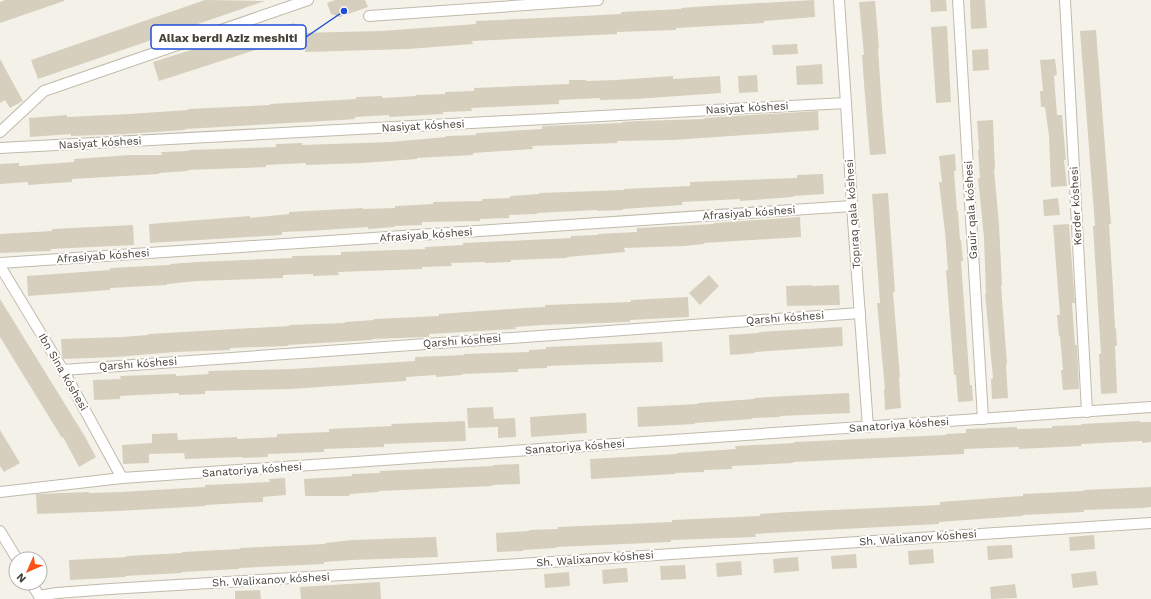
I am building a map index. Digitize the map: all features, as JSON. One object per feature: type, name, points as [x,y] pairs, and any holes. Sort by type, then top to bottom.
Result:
[{"type":"street","points":[[0,132],[44,91],[308,0]]},
{"type":"street","points":[[370,16],[598,0]]},
{"type":"street","name":"Topıraq qala kóshesi","points":[[839,0],[868,427]]},
{"type":"street","name":"Gauir qala kóshesi","points":[[958,0],[983,419]]},
{"type":"street","name":"Kerder kóshesi","points":[[1065,0],[1087,412]]},
{"type":"street","name":"Nasiyat kóshesi","points":[[0,148],[846,103]]},
{"type":"street","name":"Afrasiyab kóshesi","points":[[0,263],[852,206]]},
{"type":"street","name":"Ibn Sina kóshesi","points":[[0,266],[63,370],[122,478]]},
{"type":"street","name":"Qarshı kóshesi","points":[[63,370],[860,313]]},
{"type":"street","name":"Sanatoriya kóshesi","points":[[0,492],[122,478],[1151,407]]},
{"type":"street","name":"Sh. Walixanov kóshesi","points":[[40,598],[57,593],[110,589],[450,569],[1151,523]]},
{"type":"street","points":[[0,531],[12,551]]},
{"type":"building","points":[[5,0],[64,1],[0,23],[0,2]]},
{"type":"building","points":[[205,0],[265,1],[38,79],[31,60]]},
{"type":"building","points":[[335,0],[365,0],[368,7],[340,17],[331,14],[327,3]]},
{"type":"building","points":[[814,0],[815,17],[764,21],[764,23],[676,28],[676,30],[472,41],[473,44],[408,49],[305,52],[305,40],[276,49],[274,44],[159,81],[153,62],[267,26],[268,31],[294,23],[297,33],[381,31],[476,24],[476,21],[621,14],[621,12]]},
{"type":"building","points":[[930,0],[946,0],[947,11],[931,12]]},
{"type":"building","points":[[970,0],[985,0],[987,28],[971,29]]},
{"type":"building","points":[[875,1],[886,154],[870,155],[859,2]]},
{"type":"building","points":[[947,26],[951,102],[936,103],[931,27]]},
{"type":"building","points":[[1096,30],[1111,224],[1109,224],[1117,346],[1115,346],[1117,393],[1101,394],[1099,354],[1101,354],[1093,226],[1095,226],[1080,31]]},
{"type":"building","points":[[797,44],[798,54],[773,55],[772,45]]},
{"type":"building","points":[[988,49],[989,70],[973,71],[972,50]]},
{"type":"building","points":[[0,59],[23,101],[10,108],[5,100],[0,103]]},
{"type":"building","points":[[1055,59],[1057,75],[1054,76],[1057,115],[1062,115],[1067,186],[1051,187],[1049,136],[1045,107],[1041,107],[1040,91],[1043,91],[1040,60]]},
{"type":"building","points":[[822,64],[823,84],[797,85],[796,66]]},
{"type":"building","points":[[757,75],[758,92],[739,93],[738,76]]},
{"type":"building","points":[[673,76],[673,79],[720,76],[721,93],[636,99],[600,100],[600,98],[559,100],[559,104],[471,108],[472,111],[443,112],[443,114],[355,117],[355,119],[126,134],[71,136],[71,134],[30,137],[29,118],[67,115],[67,117],[129,114],[188,109],[270,105],[356,99],[356,97],[382,96],[382,98],[416,96],[445,94],[445,92],[474,91],[474,88],[569,84],[569,80],[616,80]]},
{"type":"building","points":[[818,111],[819,130],[673,140],[617,141],[617,143],[532,146],[533,149],[363,163],[266,165],[266,167],[188,170],[159,174],[72,179],[72,182],[28,185],[28,182],[0,184],[0,164],[19,163],[19,166],[74,162],[74,159],[130,155],[162,155],[161,152],[276,147],[276,144],[302,143],[302,145],[390,142],[446,136],[476,135],[476,133],[542,129],[542,126],[704,119]]},
{"type":"building","points":[[993,120],[994,169],[999,224],[1008,398],[992,399],[991,379],[993,378],[985,294],[984,238],[978,178],[980,178],[977,121]]},
{"type":"building","points":[[955,154],[956,171],[954,171],[963,261],[961,261],[970,385],[972,385],[973,401],[958,402],[956,375],[954,375],[946,270],[948,270],[945,232],[939,182],[942,182],[939,156]]},
{"type":"building","points":[[823,174],[824,194],[740,201],[740,199],[682,202],[682,205],[623,210],[537,213],[509,215],[509,218],[480,219],[480,221],[422,222],[422,225],[368,229],[368,227],[282,232],[282,235],[150,243],[149,224],[250,216],[250,218],[289,214],[289,212],[363,208],[395,208],[395,206],[433,204],[433,202],[482,201],[482,199],[510,198],[510,196],[539,193],[690,186],[690,182],[797,178],[797,175]]},
{"type":"building","points":[[888,193],[901,408],[885,410],[885,389],[877,303],[880,303],[872,194]]},
{"type":"building","points":[[1058,198],[1060,215],[1044,216],[1043,200]]},
{"type":"building","points":[[800,217],[801,237],[704,243],[684,246],[624,248],[625,252],[567,258],[511,260],[511,262],[451,263],[452,266],[422,267],[422,269],[338,272],[339,275],[283,275],[283,278],[197,281],[167,285],[110,288],[110,290],[28,296],[27,276],[197,262],[292,258],[292,256],[341,255],[341,252],[425,249],[425,247],[463,245],[463,243],[571,238],[571,236],[637,232],[637,228]]},
{"type":"building","points":[[1069,224],[1075,303],[1072,303],[1075,345],[1077,345],[1079,389],[1063,390],[1061,370],[1063,370],[1057,315],[1060,315],[1053,225]]},
{"type":"building","points":[[133,225],[134,245],[0,253],[0,234],[52,231],[52,229]]},
{"type":"building","points":[[709,275],[719,286],[700,305],[689,293]]},
{"type":"building","points":[[839,285],[840,305],[787,306],[786,286]]},
{"type":"building","points":[[688,297],[689,317],[630,320],[630,322],[515,327],[516,329],[429,334],[429,337],[372,339],[288,346],[230,348],[230,350],[64,359],[62,356],[61,339],[122,337],[289,325],[345,323],[374,319],[439,316],[439,314],[545,307],[545,305],[631,302],[631,300]]},
{"type":"building","points":[[0,299],[96,457],[79,467],[63,437],[62,438],[0,337]]},
{"type":"building","points":[[842,327],[843,346],[730,355],[729,335]]},
{"type":"building","points":[[662,342],[663,362],[547,366],[547,368],[518,369],[518,372],[462,374],[436,377],[436,375],[406,377],[406,381],[291,389],[205,391],[205,394],[179,395],[179,393],[120,396],[120,399],[94,400],[93,380],[121,379],[120,376],[176,374],[176,376],[209,374],[208,371],[292,369],[415,361],[415,357],[529,352],[529,350],[546,349],[546,347]]},
{"type":"building","points":[[849,393],[850,413],[780,416],[695,424],[638,427],[637,407],[698,404],[754,398]]},
{"type":"building","points":[[493,407],[494,419],[515,418],[516,437],[498,438],[498,427],[468,428],[467,408]]},
{"type":"building","points":[[586,413],[587,433],[531,437],[530,417]]},
{"type":"building","points":[[465,421],[466,441],[384,444],[384,447],[324,449],[324,452],[268,454],[268,457],[185,459],[184,453],[149,454],[149,463],[123,464],[122,445],[152,443],[152,434],[177,433],[178,440],[237,437],[237,439],[277,437],[277,434],[329,432],[329,429],[392,426],[391,424]]},
{"type":"building","points":[[1140,421],[1151,422],[1151,442],[1142,443],[1142,441],[1081,444],[1081,446],[1019,449],[1019,447],[964,449],[964,454],[732,466],[732,469],[704,470],[704,472],[591,479],[590,459],[677,454],[736,449],[735,446],[794,442],[946,435],[966,433],[966,429],[1017,427],[1017,429],[1052,428],[1052,426]]},
{"type":"building","points":[[0,430],[20,463],[4,472],[0,466]]},
{"type":"building","points":[[519,464],[520,484],[379,491],[349,494],[350,496],[305,496],[304,479],[352,476],[352,474],[380,473],[380,471]]},
{"type":"building","points":[[285,478],[286,495],[263,497],[263,502],[118,511],[37,514],[36,494],[121,492],[205,487],[205,485],[270,482],[269,479]]},
{"type":"building","points":[[1151,487],[1151,507],[1143,508],[1084,510],[1084,512],[1023,515],[939,522],[939,524],[755,534],[756,537],[671,540],[671,542],[556,547],[497,552],[496,533],[558,529],[558,527],[672,522],[672,520],[760,516],[760,514],[789,512],[940,505],[940,502],[1023,496],[1023,494]]},
{"type":"building","points":[[1094,535],[1095,549],[1070,551],[1069,537]]},
{"type":"building","points":[[436,537],[438,557],[352,560],[324,562],[324,564],[239,568],[70,580],[69,560],[240,548],[325,544],[353,540]]},
{"type":"building","points":[[1012,545],[1013,558],[988,560],[987,546]]},
{"type":"building","points":[[933,549],[934,563],[909,565],[908,551]]},
{"type":"building","points":[[856,554],[857,568],[832,569],[831,556]]},
{"type":"building","points":[[798,557],[799,571],[774,573],[773,559]]},
{"type":"building","points":[[741,561],[742,575],[717,577],[716,563]]},
{"type":"building","points":[[685,565],[686,579],[661,580],[660,566]]},
{"type":"building","points":[[627,568],[628,582],[603,584],[602,570]]},
{"type":"building","points":[[1096,571],[1098,585],[1073,588],[1071,574]]},
{"type":"building","points":[[569,572],[570,586],[545,588],[544,574]]},
{"type":"building","points":[[380,582],[381,599],[301,599],[300,587]]},
{"type":"building","points":[[1015,584],[1017,598],[991,599],[990,587]]},
{"type":"building","points":[[260,590],[261,599],[235,599],[235,591]]},
{"type":"place","name":"Allax berdi Aziz meshiti","points":[[344,11]]}]
